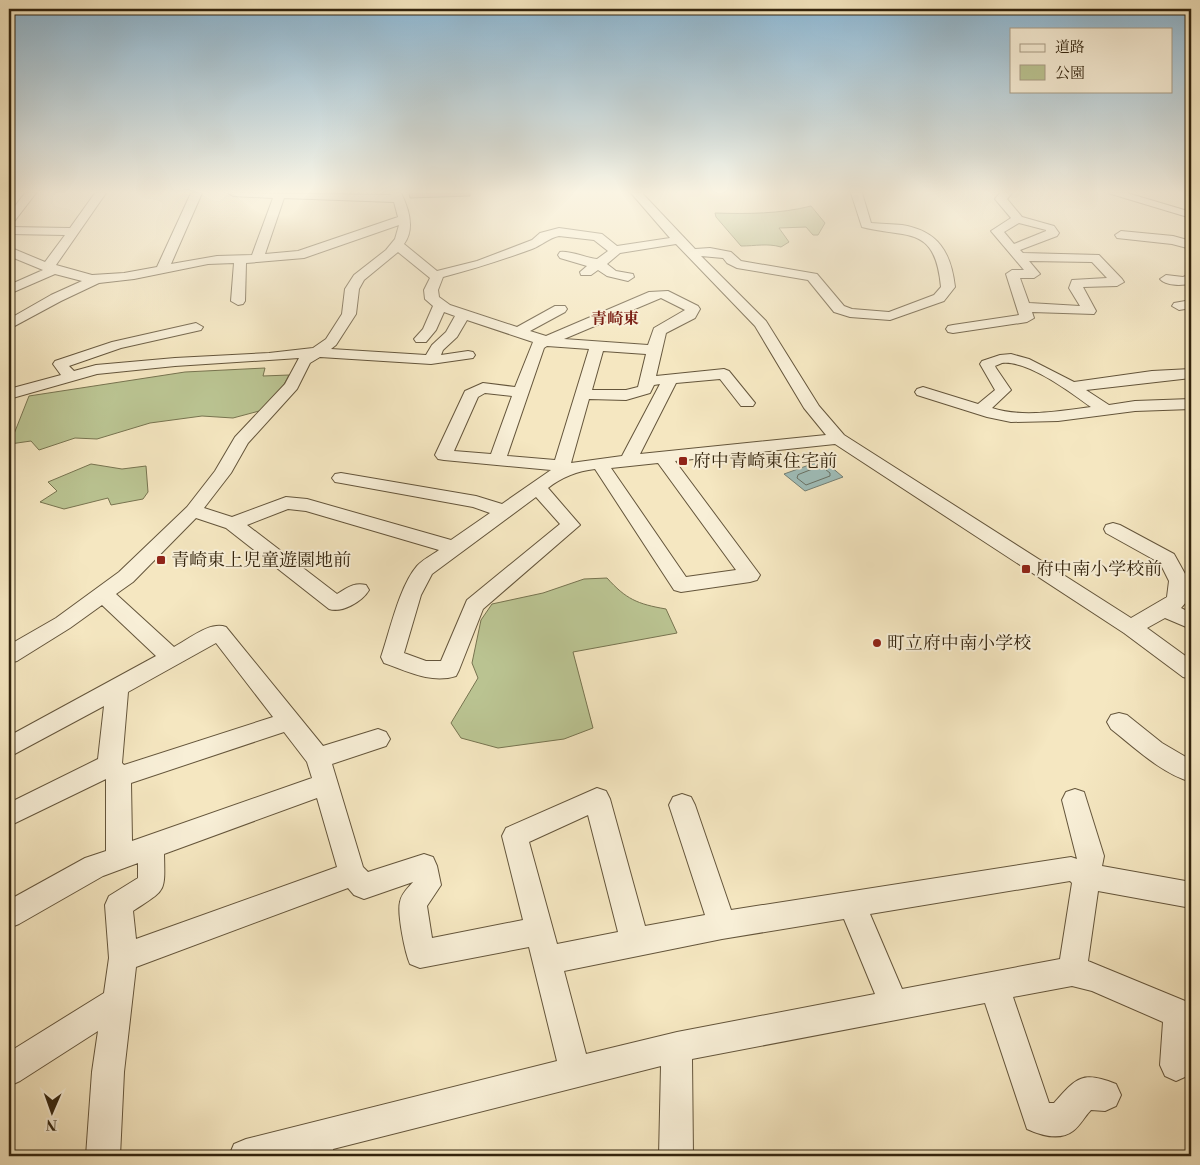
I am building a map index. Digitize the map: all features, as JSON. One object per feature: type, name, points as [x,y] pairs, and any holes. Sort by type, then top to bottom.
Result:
[{"type":"street","points":[[9,290],[52,268],[64,247]]},
{"type":"street","points":[[162,270],[172,247]]},
{"type":"street","points":[[257,259],[261,247]]},
{"type":"street","points":[[9,251],[52,268],[97,279],[139,275],[232,258],[240,260],[257,259],[300,254],[320,247]]},
{"type":"street","points":[[9,655],[63,623],[126,577],[193,511],[222,473],[241,441],[292,386],[304,360],[330,342],[349,314],[352,289],[359,278],[395,247]]},
{"type":"street","points":[[400,247],[437,277],[431,290],[432,299],[440,305],[548,342],[654,350]]},
{"type":"street","points":[[435,275],[481,264],[525,247]]},
{"type":"street","points":[[611,247],[614,250],[631,247]]},
{"type":"street","points":[[687,247],[761,324],[812,408],[838,439],[1131,628],[1191,671]]},
{"type":"street","points":[[693,253],[702,252],[728,255],[737,264],[812,277],[839,309],[850,313],[890,316],[939,298],[948,287],[946,267],[937,247]]},
{"type":"street","points":[[953,329],[1027,318],[1012,274],[1034,274],[1012,247]]},
{"type":"street","points":[[1017,253],[1027,247]]},
{"type":"street","points":[[586,272],[614,253],[614,250]]},
{"type":"street","points":[[1017,253],[1095,258],[1117,282],[1077,283],[1076,288],[1089,311],[1023,306]]},
{"type":"street","points":[[564,255],[584,262],[600,263]]},
{"type":"street","points":[[238,301],[240,260]]},
{"type":"street","points":[[600,263],[604,270],[614,275],[628,277]]},
{"type":"street","points":[[1166,279],[1185,281],[1191,278]]},
{"type":"street","points":[[9,325],[56,298],[97,279]]},
{"type":"street","points":[[497,460],[538,345],[654,295],[663,294],[693,309],[690,315],[659,331],[645,390],[626,395],[583,394]]},
{"type":"street","points":[[421,339],[429,330],[440,305]]},
{"type":"street","points":[[518,332],[560,309]]},
{"type":"street","points":[[431,360],[437,348],[452,334],[463,314]]},
{"type":"street","points":[[153,321],[168,348]]},
{"type":"street","points":[[9,394],[168,348],[196,327]]},
{"type":"street","points":[[70,377],[60,364],[117,345],[269,358],[314,352],[431,360],[468,356]]},
{"type":"street","points":[[537,487],[571,525],[474,605],[448,670],[425,669],[392,657],[411,595],[424,570],[455,548],[537,487],[565,467],[596,346]]},
{"type":"street","points":[[983,411],[984,405],[989,399],[1000,395],[1003,390],[988,371],[987,364],[997,360],[1013,358],[1028,363],[1107,410]]},
{"type":"street","points":[[1070,387],[1152,376],[1191,373]]},
{"type":"street","points":[[647,381],[724,374],[748,404]]},
{"type":"street","points":[[629,460],[670,379]]},
{"type":"street","points":[[521,392],[483,388],[471,394],[444,455],[565,467],[838,439]]},
{"type":"street","points":[[923,392],[983,411],[1011,417],[1048,416],[1191,404]]},
{"type":"street","points":[[600,464],[681,585],[750,575],[663,457]]},
{"type":"street","points":[[341,478],[476,502],[505,511]]},
{"type":"street","points":[[233,524],[286,503],[307,505],[455,548]]},
{"type":"street","points":[[193,511],[233,524],[336,604],[359,590]]},
{"type":"street","points":[[1113,529],[1168,559],[1179,581],[1177,601],[1131,628]]},
{"type":"street","points":[[104,594],[172,658]]},
{"type":"street","points":[[1164,608],[1191,621]]},
{"type":"street","points":[[9,747],[219,632],[318,758],[352,874],[364,886],[424,866],[427,885],[413,903],[420,954],[539,931]]},
{"type":"street","points":[[117,688],[114,771],[119,858]]},
{"type":"street","points":[[9,815],[114,771],[289,721]]},
{"type":"street","points":[[1119,722],[1154,750],[1191,772]]},
{"type":"street","points":[[318,758],[378,738]]},
{"type":"street","points":[[9,915],[94,867],[326,784]]},
{"type":"street","points":[[575,1072],[515,836],[597,799],[636,942]]},
{"type":"street","points":[[1072,972],[1091,856],[1075,800]]},
{"type":"street","points":[[682,804],[722,925]]},
{"type":"street","points":[[103,1156],[108,1072],[123,958],[119,905],[151,884],[151,847]]},
{"type":"street","points":[[546,960],[722,925],[1071,869],[1087,876],[1191,895]]},
{"type":"street","points":[[123,958],[352,874]]},
{"type":"street","points":[[850,903],[894,1005]]},
{"type":"street","points":[[246,1156],[316,1146],[575,1072],[677,1047],[1072,972],[1094,977],[1179,1014],[1176,1065]]},
{"type":"street","points":[[994,986],[1038,1118],[1061,1120],[1084,1093],[1105,1094]]},
{"type":"street","points":[[9,1070],[117,1002]]},
{"type":"street","points":[[676,1156],[677,1047]]},
{"type":"green space","points":[[265,368],[263,376],[289,375],[281,390],[263,410],[233,418],[202,416],[150,423],[97,439],[75,438],[39,450],[31,441],[10,444],[29,396],[185,372]]},
{"type":"green space","points":[[91,464],[122,469],[146,466],[148,492],[143,499],[111,505],[108,498],[64,509],[40,502],[57,491],[48,482]]},
{"type":"green space","points":[[607,578],[620,591],[633,600],[666,609],[677,633],[573,652],[593,728],[564,739],[498,748],[461,738],[451,723],[478,678],[472,663],[481,620],[492,604],[543,593],[584,579]]},
{"type":"water","points":[[823,460],[843,477],[805,491],[784,474]]},
{"type":"place","name":"府中青崎東住宅前","points":[[683,461]]},
{"type":"place","name":"青崎東上児童遊園地前","points":[[161,560]]},
{"type":"place","name":"府中南小学校前","points":[[1026,569]]},
{"type":"place","name":"町立府中南小学校","points":[[877,643]]},
{"type":"district","name":"青崎東","points":[[615,319]]}]
